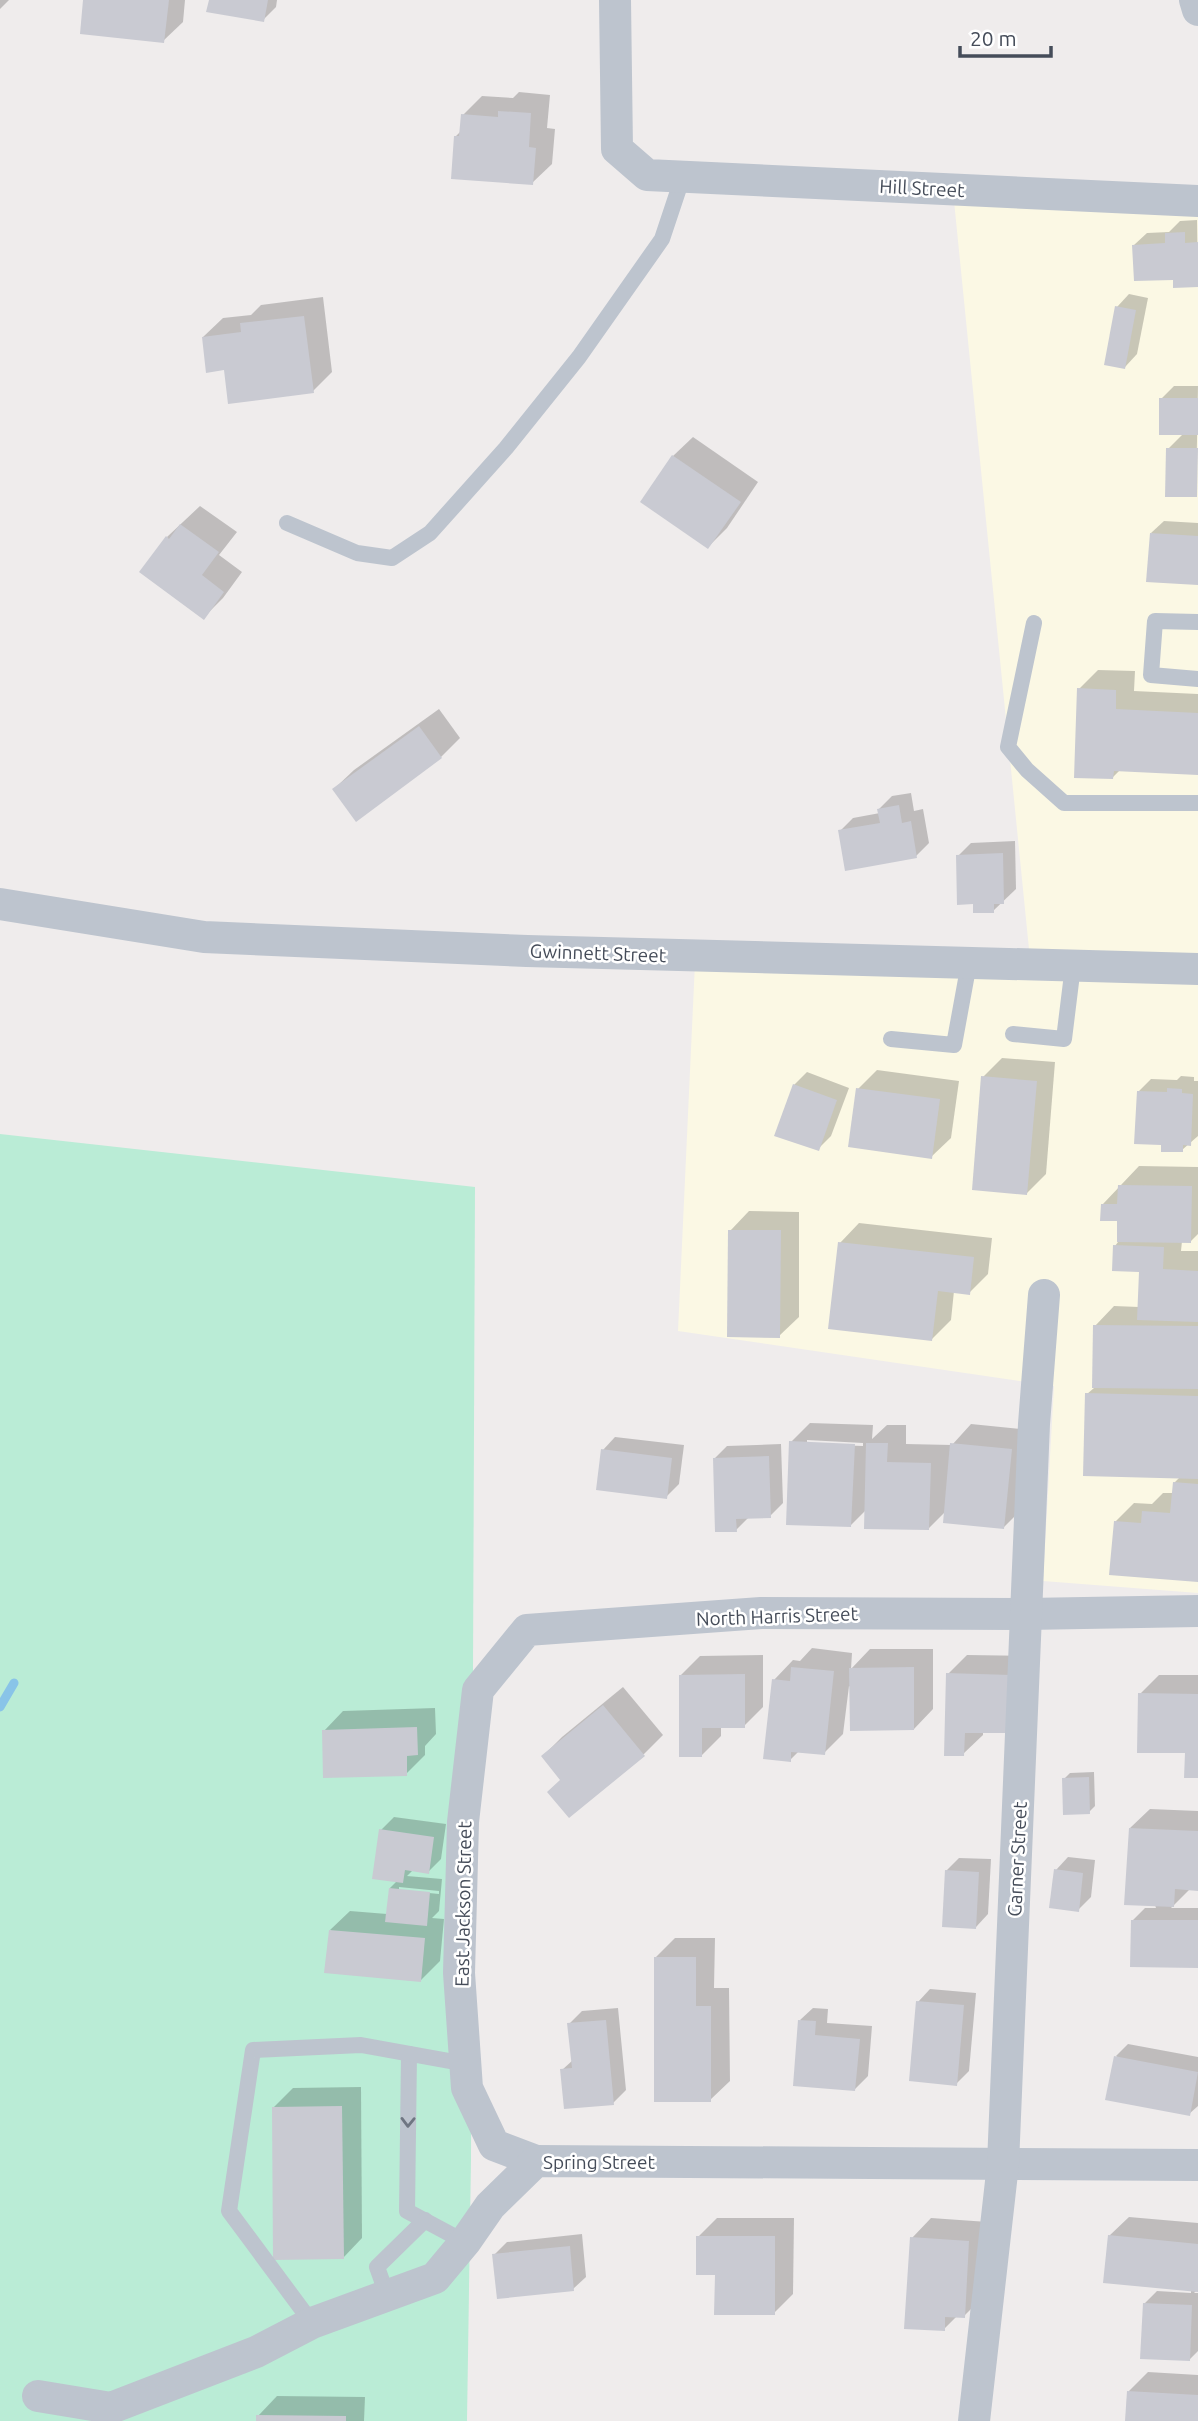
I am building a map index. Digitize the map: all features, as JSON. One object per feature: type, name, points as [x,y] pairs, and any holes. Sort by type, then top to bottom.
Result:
[{"type":"street","name":"Hill Street","points":[[615,0],[617,149],[647,174],[1198,201]]},
{"type":"street","points":[[1195,0],[1198,10]]},
{"type":"street","name":"Gwinnett Street","points":[[0,904],[204,937],[527,951],[1198,969]]},
{"type":"street","name":"Garner Street","points":[[974,2421],[1003,2164],[1034,1424],[1044,1295]]},
{"type":"street","name":"North Harris Street","points":[[527,1630],[761,1614],[1198,1611]]},
{"type":"street","name":"East Jackson Street","points":[[527,1630],[478,1690],[463,1822],[460,1973],[467,2088],[494,2145],[536,2161]]},
{"type":"street","name":"Spring Street","points":[[38,2396],[111,2408],[256,2352],[312,2323],[435,2277],[465,2242],[490,2206],[536,2161],[1198,2165]]},
{"type":"lane","points":[[287,523],[357,553],[392,558],[430,533],[506,448],[579,357],[662,239],[683,176]]},
{"type":"lane","points":[[1198,622],[1155,621],[1151,674],[1198,679]]},
{"type":"lane","points":[[1034,623],[1008,747],[1027,770],[1064,803],[1198,803]]},
{"type":"lane","points":[[891,1040],[954,1045],[969,963]]},
{"type":"lane","points":[[1013,1034],[1064,1039],[1073,965]]},
{"type":"lane","points":[[312,2323],[229,2211],[253,2050],[361,2045],[466,2064]]},
{"type":"lane","points":[[409,2054],[407,2211],[465,2242]]},
{"type":"lane","points":[[387,2295],[377,2267],[425,2220]]},
{"type":"shaded area","points":[[954,201],[1198,204],[1198,1593],[1043,1581],[1054,1386],[678,1331],[696,941],[1029,949]]},
{"type":"green space","points":[[0,1134],[475,1187],[471,2159],[467,2421],[0,2421]]},
{"type":"building","points":[[83,0],[169,0],[164,43],[80,34]]},
{"type":"building","points":[[209,0],[268,0],[264,22],[206,12]]},
{"type":"building","points":[[498,111],[531,113],[529,147],[536,148],[533,185],[451,179],[454,136],[459,136],[461,114],[498,117]]},
{"type":"building","points":[[1185,232],[1185,243],[1198,242],[1198,287],[1173,288],[1173,280],[1134,281],[1132,245],[1165,243],[1165,233]]},
{"type":"building","points":[[1115,306],[1136,310],[1125,369],[1104,365]]},
{"type":"building","points":[[304,316],[314,393],[228,404],[224,370],[206,373],[202,337],[241,332],[240,323]]},
{"type":"building","points":[[1159,398],[1198,398],[1198,435],[1159,435]]},
{"type":"building","points":[[1166,448],[1198,448],[1197,497],[1165,497]]},
{"type":"building","points":[[672,455],[741,502],[708,549],[640,502]]},
{"type":"building","points":[[180,524],[219,552],[202,575],[224,592],[204,620],[139,572],[166,536],[169,539]]},
{"type":"building","points":[[1150,533],[1198,536],[1198,585],[1146,582]]},
{"type":"building","points":[[1077,688],[1116,690],[1116,709],[1198,713],[1198,775],[1114,771],[1113,779],[1074,778]]},
{"type":"building","points":[[419,726],[442,758],[356,822],[332,789]]},
{"type":"building","points":[[899,805],[902,823],[911,821],[917,858],[845,871],[838,830],[880,823],[877,809]]},
{"type":"building","points":[[1003,853],[1004,904],[994,904],[994,913],[973,913],[973,904],[957,905],[956,855]]},
{"type":"building","points":[[981,1076],[1037,1081],[1027,1195],[972,1190]]},
{"type":"building","points":[[793,1084],[837,1100],[819,1151],[774,1136]]},
{"type":"building","points":[[856,1088],[940,1099],[932,1159],[848,1147]]},
{"type":"building","points":[[1167,1088],[1182,1089],[1182,1093],[1193,1094],[1191,1146],[1183,1145],[1183,1152],[1161,1152],[1161,1145],[1134,1144],[1137,1091],[1167,1092]]},
{"type":"building","points":[[1118,1185],[1192,1186],[1191,1243],[1117,1242],[1117,1221],[1100,1221],[1101,1204],[1117,1204]]},
{"type":"building","points":[[728,1230],[781,1230],[780,1338],[727,1337]]},
{"type":"building","points":[[838,1242],[974,1257],[970,1295],[938,1291],[932,1341],[828,1329]]},
{"type":"building","points":[[1113,1245],[1164,1247],[1163,1269],[1198,1271],[1198,1322],[1137,1320],[1139,1272],[1112,1271]]},
{"type":"building","points":[[1093,1325],[1198,1326],[1198,1389],[1092,1388]]},
{"type":"building","points":[[1085,1393],[1198,1396],[1198,1479],[1083,1476]]},
{"type":"building","points":[[789,1441],[855,1444],[851,1527],[786,1525]]},
{"type":"building","points":[[866,1443],[888,1443],[887,1462],[931,1463],[929,1530],[864,1529]]},
{"type":"building","points":[[950,1443],[1012,1449],[1004,1529],[943,1523]]},
{"type":"building","points":[[601,1449],[672,1458],[667,1499],[596,1490]]},
{"type":"building","points":[[769,1456],[771,1518],[736,1519],[737,1532],[715,1532],[713,1458]]},
{"type":"building","points":[[1173,1482],[1198,1484],[1198,1582],[1109,1575],[1114,1521],[1141,1523],[1142,1511],[1170,1513]]},
{"type":"building","points":[[791,1667],[834,1671],[825,1755],[791,1752],[791,1762],[763,1759],[772,1679],[790,1681]]},
{"type":"building","points":[[914,1667],[914,1730],[850,1731],[849,1668]]},
{"type":"building","points":[[946,1673],[1011,1675],[1009,1733],[965,1733],[964,1756],[944,1756]]},
{"type":"building","points":[[745,1674],[745,1728],[702,1728],[702,1757],[679,1757],[679,1675]]},
{"type":"building","points":[[1138,1693],[1198,1694],[1198,1778],[1184,1778],[1185,1753],[1137,1753]]},
{"type":"building","points":[[603,1705],[645,1756],[569,1818],[547,1792],[560,1780],[541,1756]]},
{"type":"building","points":[[417,1727],[418,1755],[407,1756],[407,1776],[323,1778],[322,1730]]},
{"type":"building","points":[[1089,1777],[1090,1814],[1063,1815],[1062,1778]]},
{"type":"building","points":[[1129,1828],[1198,1831],[1198,1891],[1175,1889],[1174,1907],[1124,1905]]},
{"type":"building","points":[[379,1829],[434,1837],[429,1874],[405,1870],[403,1883],[372,1879]]},
{"type":"building","points":[[1054,1869],[1083,1873],[1079,1912],[1049,1908]]},
{"type":"building","points":[[945,1870],[979,1872],[976,1929],[942,1927]]},
{"type":"building","points":[[389,1888],[430,1892],[427,1926],[385,1922]]},
{"type":"building","points":[[1131,1920],[1198,1920],[1198,1968],[1130,1967]]},
{"type":"building","points":[[329,1930],[425,1938],[421,1982],[324,1973]]},
{"type":"building","points":[[654,1957],[696,1957],[696,2006],[711,2006],[711,2102],[654,2102]]},
{"type":"building","points":[[916,2001],[964,2005],[957,2086],[909,2081]]},
{"type":"building","points":[[606,2020],[614,2105],[564,2109],[560,2069],[572,2068],[567,2023]]},
{"type":"building","points":[[798,2020],[816,2021],[815,2035],[860,2039],[855,2091],[793,2086]]},
{"type":"building","points":[[1114,2056],[1198,2072],[1190,2116],[1105,2100]]},
{"type":"building","points":[[342,2106],[344,2259],[273,2260],[272,2107]]},
{"type":"building","points":[[1108,2235],[1198,2244],[1198,2292],[1103,2283]]},
{"type":"building","points":[[696,2236],[775,2236],[775,2315],[714,2315],[715,2275],[696,2275]]},
{"type":"building","points":[[910,2237],[969,2241],[965,2318],[945,2317],[945,2331],[904,2329]]},
{"type":"building","points":[[570,2246],[574,2291],[497,2299],[492,2254]]},
{"type":"building","points":[[1143,2303],[1192,2305],[1190,2361],[1140,2359]]},
{"type":"building","points":[[1127,2391],[1198,2395],[1198,2421],[1125,2421]]},
{"type":"building","points":[[256,2415],[346,2416],[346,2421],[256,2421]]},
{"type":"waterway","points":[[0,1707],[14,1683]]}]
